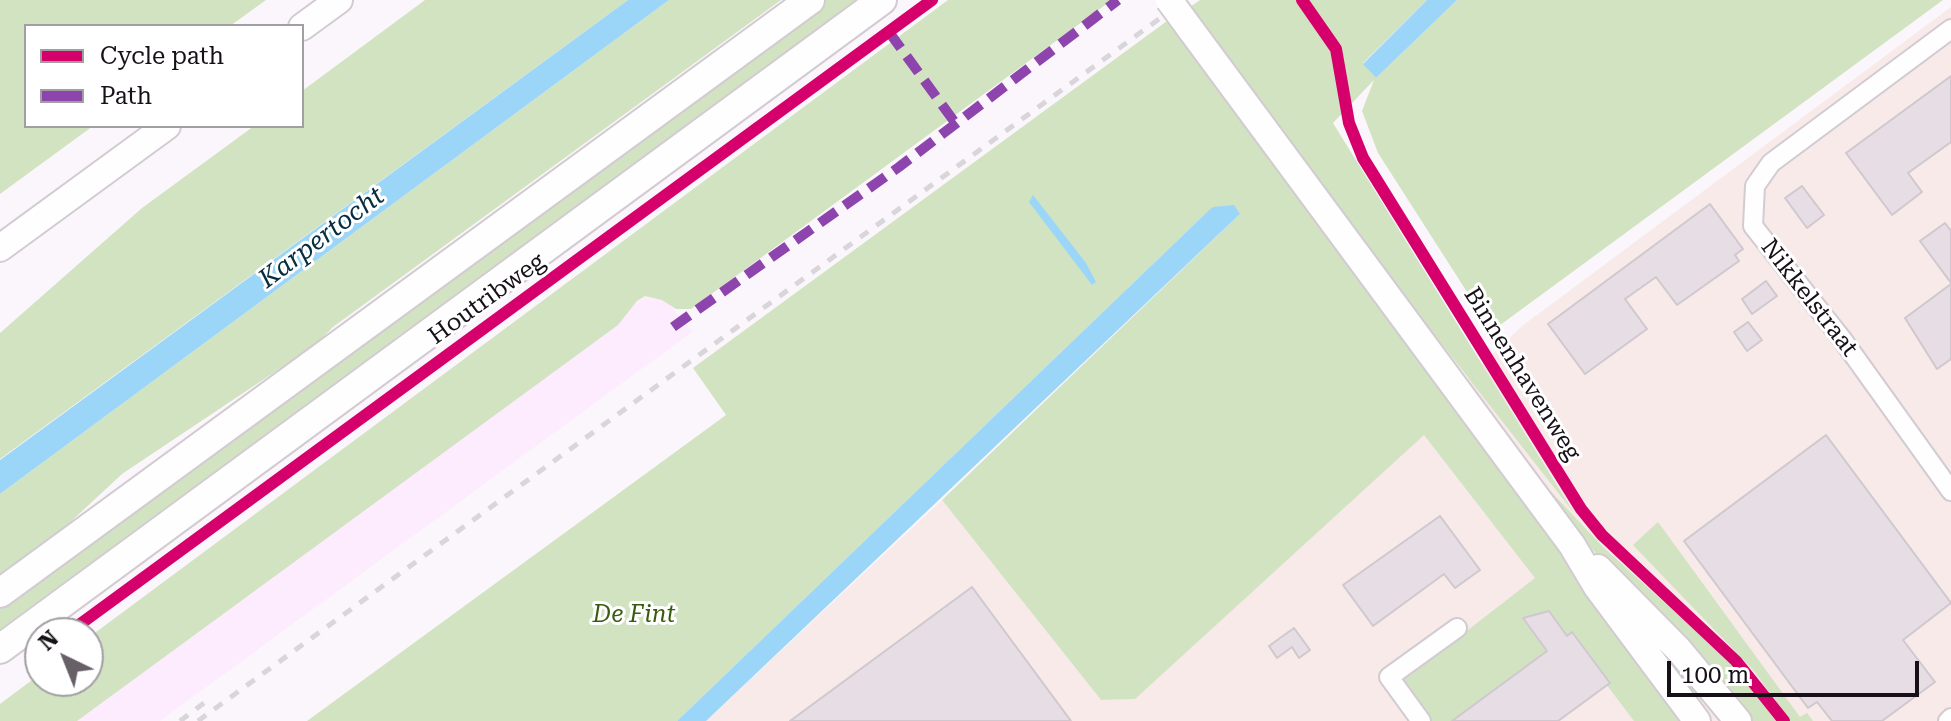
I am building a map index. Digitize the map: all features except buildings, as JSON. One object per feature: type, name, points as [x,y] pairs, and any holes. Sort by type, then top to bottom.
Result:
[{"type":"main road","points":[[304,26],[339,0]]},
{"type":"main road","name":"Houtribweg","points":[[0,593],[810,0]]},
{"type":"main road","name":"Houtribweg","points":[[6,642],[882,0]]},
{"type":"main road","points":[[1169,0],[1572,545],[1597,587],[1697,721]]},
{"type":"main road","points":[[0,248],[164,128]]},
{"type":"main road","points":[[1572,545],[1609,577],[1679,650],[1738,721]]},
{"type":"street","name":"Nikkelstraat","points":[[1951,29],[1771,163],[1755,186],[1753,226],[1842,339],[1951,491]]},
{"type":"street","points":[[1421,721],[1389,677],[1457,628]]},
{"type":"shaded area","points":[[1951,7],[1951,721],[706,721],[942,500],[1101,700],[1135,699],[1522,326]]},
{"type":"shaded area","points":[[656,288],[692,332],[160,721],[73,721]]},
{"type":"green space","points":[[0,0],[266,0],[233,24],[24,24],[24,128],[90,128],[0,194]]},
{"type":"green space","points":[[425,0],[628,0],[0,459],[0,333],[142,208],[251,128],[304,128],[304,90]]},
{"type":"green space","points":[[669,0],[781,0],[333,327],[315,345],[122,474],[36,554],[0,580],[0,494]]},
{"type":"green space","points":[[824,0],[858,0],[0,630],[0,603]]},
{"type":"green space","points":[[948,0],[1112,0],[691,309],[676,309],[662,300],[645,296],[637,301],[618,325],[77,721],[0,721],[0,704],[24,686],[24,697],[104,697],[104,626]]},
{"type":"green space","points":[[1200,0],[1427,0],[1363,63],[1376,78],[1457,0],[1943,0],[1492,331],[1378,153],[1362,111],[1374,80],[1333,123],[1574,513],[1299,162],[1190,7]]},
{"type":"green space","name":"De Fint","points":[[1167,21],[1689,721],[1634,721],[1606,684],[1556,721],[1430,721],[1401,682],[1535,578],[1424,435],[1135,699],[1101,700],[942,500],[1239,215],[1205,214],[677,721],[307,721],[726,415],[693,368]]},
{"type":"green space","points":[[1525,464],[1603,547],[1740,671],[1779,721],[1753,721],[1580,536]]},
{"type":"green space","points":[[1658,522],[1800,717],[1807,713],[1813,721],[1789,721],[1755,672],[1633,545]]},
{"type":"water","name":"Karpertocht","points":[[628,0],[669,0],[0,494],[0,460]]},
{"type":"water","points":[[1427,0],[1457,0],[1376,78],[1363,64]]},
{"type":"water","points":[[1033,195],[1086,263],[1096,282],[1092,285],[1029,202]]},
{"type":"water","points":[[1234,205],[1240,214],[706,721],[677,721],[1205,214],[1213,207]]},
{"type":"railway","points":[[198,721],[1185,0]]},
{"type":"railway","points":[[180,721],[204,703]]},
{"type":"marked path","points":[[673,327],[899,167],[1118,0]]},
{"type":"marked path","points":[[889,32],[956,124]]},
{"type":"cycle path","points":[[90,617],[932,0]]},
{"type":"cycle path","name":"Binnenhavenweg","points":[[1302,0],[1336,49],[1349,123],[1363,158],[1581,509],[1602,535],[1736,661],[1784,721]]}]
